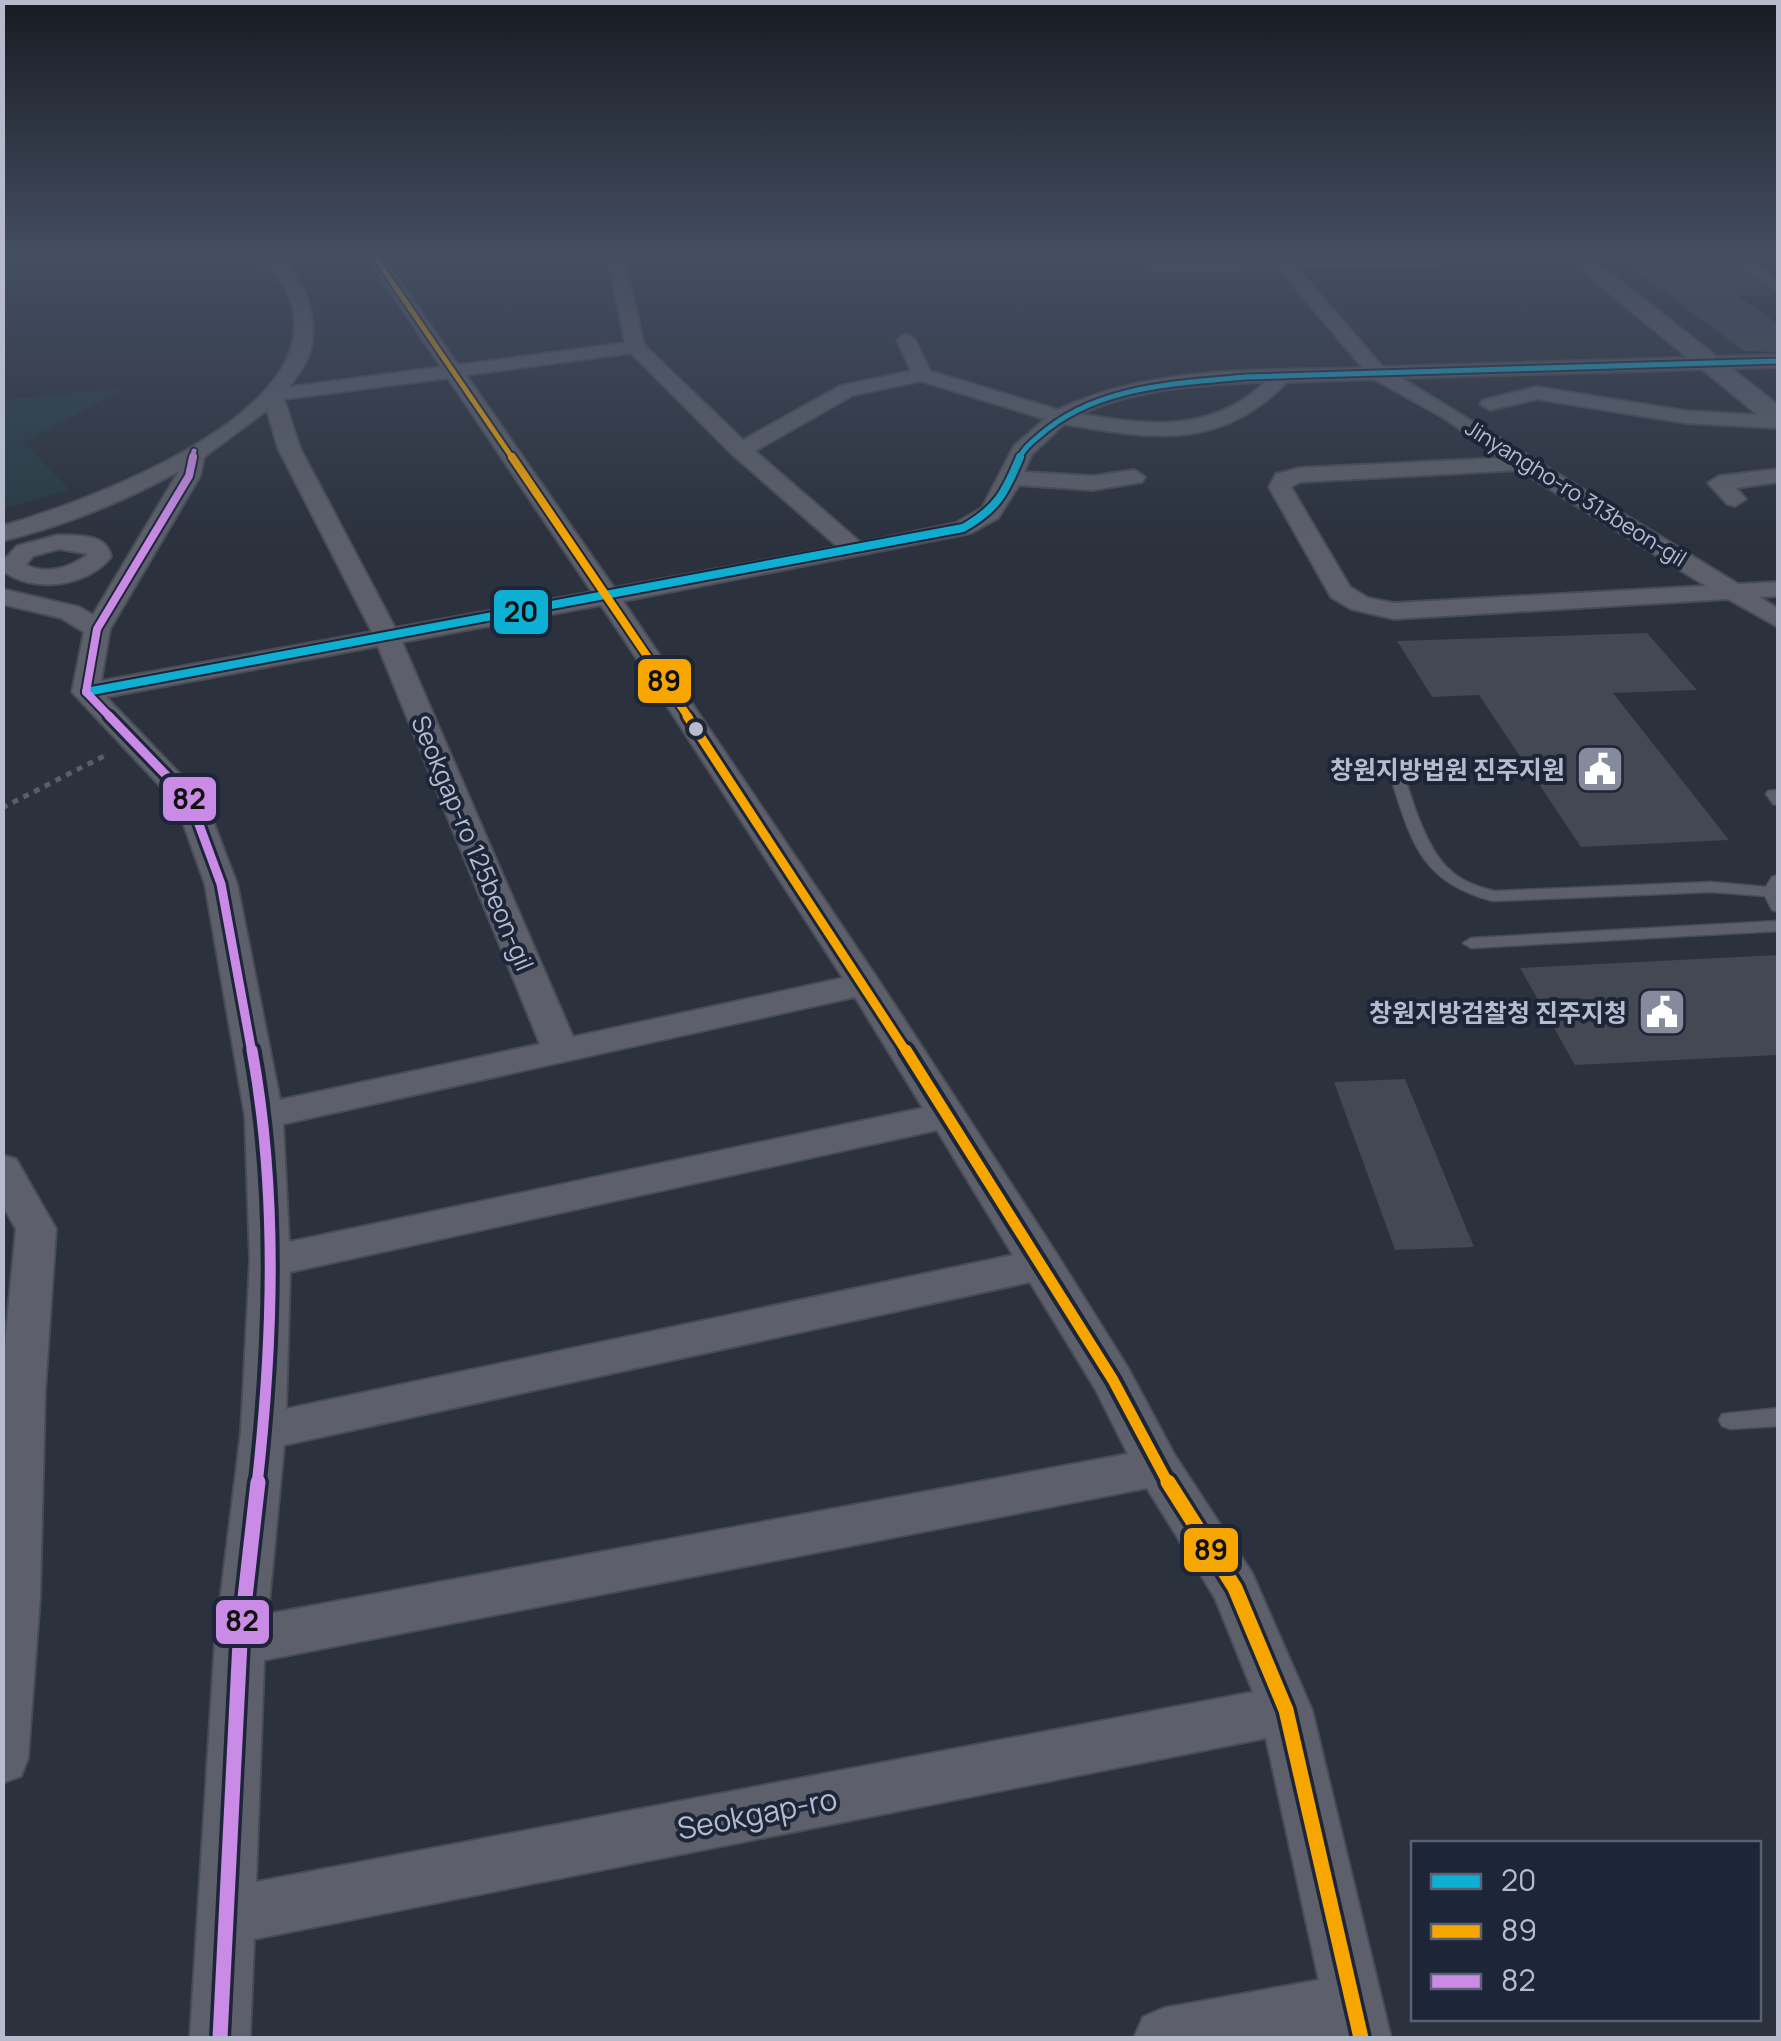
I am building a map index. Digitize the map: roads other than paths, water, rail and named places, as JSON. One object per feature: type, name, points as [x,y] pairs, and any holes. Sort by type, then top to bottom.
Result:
[{"type":"street","points":[[2,534],[77,512],[239,425],[273,395],[300,352]]},
{"type":"street","points":[[440,352],[864,984],[1042,1264],[1113,1380],[1158,1467],[1234,1588],[1286,1710],[1358,2021],[1164,2038]]},
{"type":"street","points":[[273,395],[598,352]]},
{"type":"street","points":[[641,352],[741,450],[856,552]]},
{"type":"street","points":[[912,352],[922,375]]},
{"type":"street","points":[[1360,352],[1379,374]]},
{"type":"street","points":[[1562,352],[1576,366]]},
{"type":"street","points":[[1697,352],[1778,420]]},
{"type":"street","points":[[86,692],[856,552],[962,528],[990,513],[1022,450],[1060,417],[1097,398],[1172,384],[1282,376],[1778,362]]},
{"type":"street","name":"Jinyangho-ro 313beon-gil","points":[[1379,374],[1451,414],[1524,464],[1778,619]]},
{"type":"street","points":[[741,450],[847,390],[922,375],[1060,417],[1118,427],[1214,425],[1256,402],[1282,376]]},
{"type":"street","points":[[1490,404],[1537,393],[1686,417],[1778,420]]},
{"type":"street","name":"Seokgap-ro 125beon-gil","points":[[273,395],[289,448],[386,635],[561,1051]]},
{"type":"street","points":[[80,542],[194,451]]},
{"type":"street","points":[[83,621],[189,476],[194,451]]},
{"type":"street","points":[[1524,464],[1299,475],[1284,480],[1280,488],[1340,592],[1360,604],[1394,611],[1778,588]]},
{"type":"street","points":[[1735,498],[1718,483],[1778,476]]},
{"type":"street","points":[[1011,478],[1094,483],[1134,477]]},
{"type":"street","points":[[80,542],[97,547],[99,557],[85,568],[59,575],[22,574],[8,561],[35,548],[80,542]]},
{"type":"street","points":[[59,575],[83,621],[86,692],[190,800],[221,884],[264,1116],[270,1261],[263,1432],[240,1642],[220,2038]]},
{"type":"street","points":[[2,596],[83,621]]},
{"type":"street","points":[[264,1116],[864,984]]},
{"type":"street","points":[[270,1261],[946,1116]]},
{"type":"street","points":[[2,1168],[36,1230],[23,1391],[16,1596],[2,1758]]},
{"type":"street","points":[[263,1432],[1042,1264]]},
{"type":"street","points":[[240,1642],[1158,1467]]},
{"type":"street","name":"Seokgap-ro","points":[[228,1916],[1286,1710]]},
{"type":"lane","points":[[1394,764],[1401,793],[1440,871],[1466,887],[1493,896],[1711,887],[1776,893]]},
{"type":"lane","points":[[1470,943],[1778,926]]},
{"type":"lane","points":[[1730,1420],[1778,1417]]},
{"type":"place","name":"창원지방법원 진주지원","points":[[1600,769]]},
{"type":"place","name":"창원지방검찰청 진주지청","points":[[1662,1012]]}]
